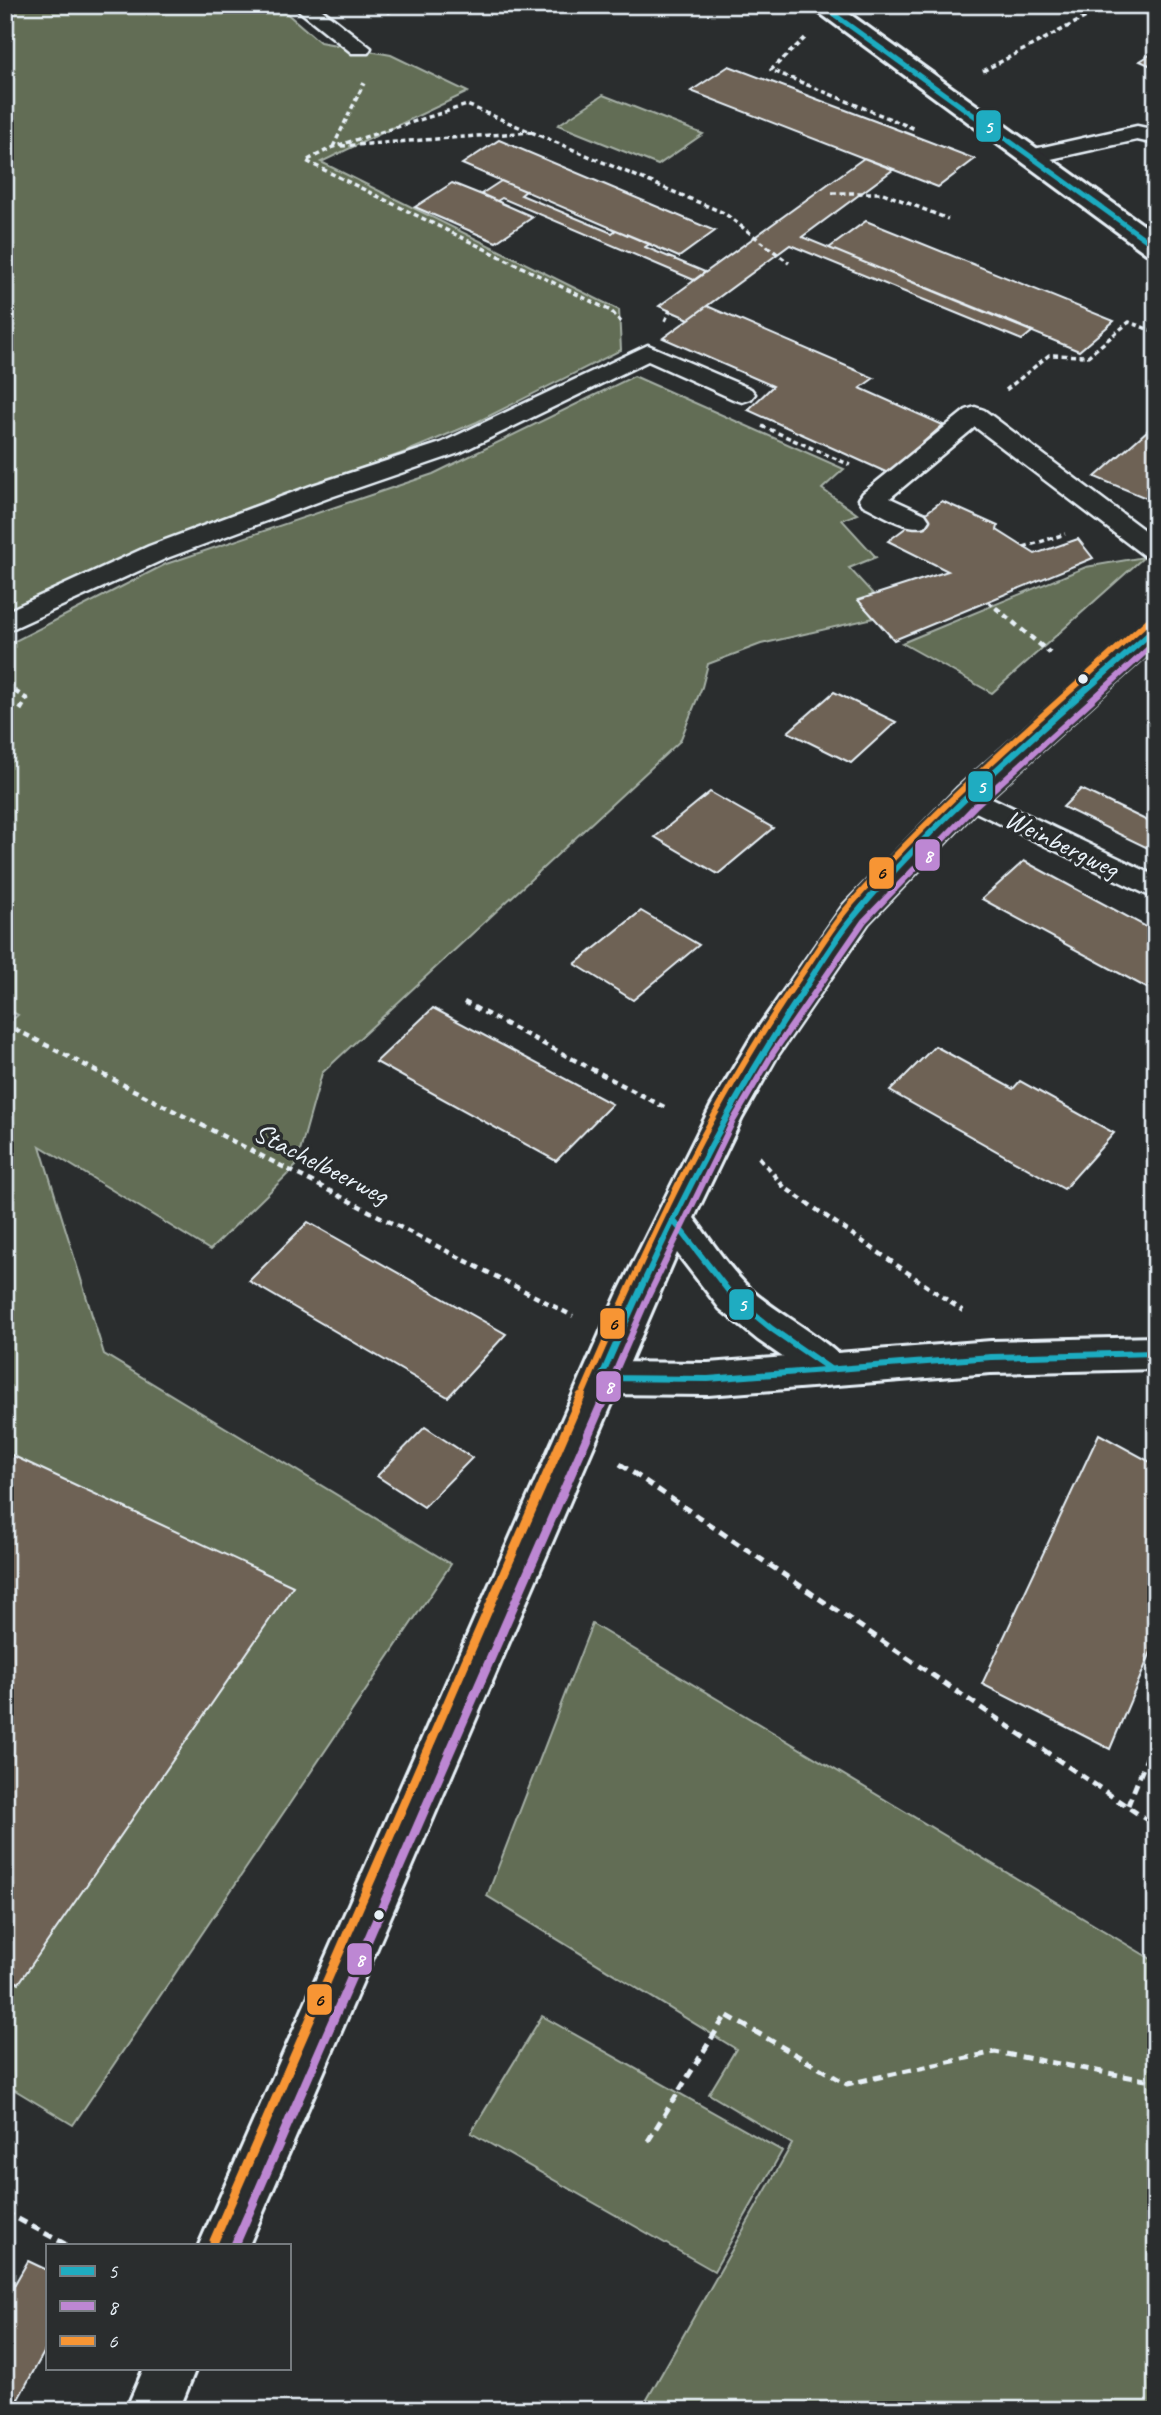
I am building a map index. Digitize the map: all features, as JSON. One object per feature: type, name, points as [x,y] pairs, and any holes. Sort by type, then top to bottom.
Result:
[{"type":"street","points":[[823,6],[1156,247]]},
{"type":"street","name":"Weinbergweg","points":[[223,2244],[601,1377],[723,1116],[771,1036],[856,914],[969,797],[1156,628]]},
{"type":"street","points":[[673,1220],[734,1298],[772,1329],[831,1369]]},
{"type":"street","points":[[601,1377],[708,1379],[991,1357],[1156,1353]]},
{"type":"street","points":[[152,2410],[169,2370]]},
{"type":"lane","points":[[302,5],[360,48]]},
{"type":"lane","points":[[1033,156],[1137,133],[1156,137]]},
{"type":"lane","points":[[5,623],[158,551],[450,448],[648,352],[742,394]]},
{"type":"lane","points":[[916,520],[872,499],[975,415],[1156,552]]},
{"type":"lane","name":"Weinbergweg","points":[[969,797],[1156,889]]},
{"type":"path","points":[[976,75],[1109,5]]},
{"type":"path","points":[[846,23],[804,39],[771,70],[915,129]]},
{"type":"path","points":[[333,147],[361,94],[366,76],[360,48]]},
{"type":"path","points":[[648,352],[611,311],[306,161],[333,147],[467,105],[724,213],[789,263]]},
{"type":"path","points":[[333,147],[533,132]]},
{"type":"path","points":[[832,193],[883,193],[948,219]]},
{"type":"path","points":[[975,415],[1049,355],[1088,356],[1129,322],[1153,331],[1156,329]]},
{"type":"path","points":[[742,394],[735,414],[891,484]]},
{"type":"path","points":[[989,602],[1050,653]]},
{"type":"path","points":[[5,685],[27,699],[19,712]]},
{"type":"path","points":[[464,1002],[666,1108]]},
{"type":"path","name":"Stachelbeerweg","points":[[5,1024],[619,1337]]},
{"type":"path","points":[[723,1116],[784,1187],[981,1323],[991,1357]]},
{"type":"path","points":[[576,1435],[1156,1826]]},
{"type":"path","points":[[1128,1805],[1156,1736]]},
{"type":"path","points":[[648,2141],[726,2015],[847,2084],[995,2052],[1156,2082]]},
{"type":"path","points":[[5,2213],[65,2244]]},
{"type":"green space","points":[[5,5],[277,5],[320,42],[391,55],[468,92],[321,162],[619,310],[621,350],[477,422],[408,451],[170,538],[5,612]]},
{"type":"green space","points":[[603,95],[703,134],[658,165],[558,125]]},
{"type":"green space","points":[[634,376],[844,469],[822,489],[857,514],[842,520],[876,557],[849,568],[874,595],[859,601],[874,618],[761,644],[708,664],[702,687],[680,741],[322,1073],[296,1166],[210,1250],[40,1146],[104,1354],[451,1564],[73,2125],[5,2084],[5,1026],[18,1015],[5,1008],[5,646],[166,564],[433,474]]},
{"type":"green space","points":[[1144,557],[992,693],[902,643],[1086,567]]},
{"type":"green space","points":[[592,1624],[1156,1962],[1156,2410],[641,2410],[792,2144],[709,2094],[736,2049],[487,1896]]},
{"type":"green space","points":[[542,2016],[782,2151],[714,2271],[471,2133]]},
{"type":"building","points":[[371,5],[405,5],[389,13]]},
{"type":"building","points":[[1156,51],[1156,68],[1140,61]]},
{"type":"building","points":[[729,66],[975,159],[938,187],[691,91]]},
{"type":"building","points":[[499,140],[715,231],[679,257],[462,164]]},
{"type":"building","points":[[864,158],[894,169],[802,237],[1033,331],[1022,340],[790,245],[689,319],[659,306]]},
{"type":"building","points":[[501,181],[526,191],[521,195],[612,233],[616,230],[650,244],[645,247],[705,272],[694,280],[502,198],[497,201],[481,194]]},
{"type":"building","points":[[452,183],[533,217],[496,242],[415,207]]},
{"type":"building","points":[[866,221],[1114,321],[1079,351],[829,248]]},
{"type":"building","points":[[707,306],[874,378],[860,388],[943,425],[888,473],[748,410],[773,386],[663,338]]},
{"type":"building","points":[[1156,423],[1156,502],[1095,477]]},
{"type":"building","points":[[942,501],[998,526],[997,530],[1035,554],[1078,539],[1093,558],[894,640],[858,600],[948,571],[888,541]]},
{"type":"building","points":[[834,692],[896,722],[851,763],[788,732]]},
{"type":"building","points":[[1081,789],[1156,825],[1156,852],[1063,807]]},
{"type":"building","points":[[710,792],[773,828],[718,874],[655,837]]},
{"type":"building","points":[[1024,861],[1156,932],[1156,993],[982,899]]},
{"type":"building","points":[[641,911],[699,945],[633,1000],[575,964]]},
{"type":"building","points":[[433,1008],[612,1104],[556,1161],[376,1062]]},
{"type":"building","points":[[935,1046],[1013,1089],[1020,1081],[1114,1133],[1064,1189],[890,1091]]},
{"type":"building","points":[[308,1222],[506,1334],[448,1397],[249,1281]]},
{"type":"building","points":[[425,1427],[472,1458],[424,1507],[377,1476]]},
{"type":"building","points":[[1099,1434],[1156,1465],[1156,1640],[1110,1749],[982,1684]]},
{"type":"building","points":[[5,1452],[293,1586],[19,1983],[5,1976]]},
{"type":"building","points":[[28,2261],[46,2270],[46,2349],[12,2410],[5,2410],[5,2301]]},
{"type":"transit line","name":"5","points":[[821,5],[1156,247]]},
{"type":"transit line","name":"6","points":[[214,2241],[627,1291],[715,1111],[755,1041],[848,907],[962,789],[1149,620]]},
{"type":"transit line","name":"5","points":[[601,1378],[670,1226],[720,1128],[775,1032],[844,929],[893,874],[965,801],[1156,628]]},
{"type":"transit line","name":"8","points":[[235,2244],[647,1299],[733,1121],[773,1053],[864,921],[976,805],[1156,642]]},
{"type":"transit line","name":"5","points":[[673,1220],[734,1298],[772,1329],[830,1369]]},
{"type":"transit line","name":"5","points":[[601,1378],[708,1379],[991,1357],[1156,1353]]}]
